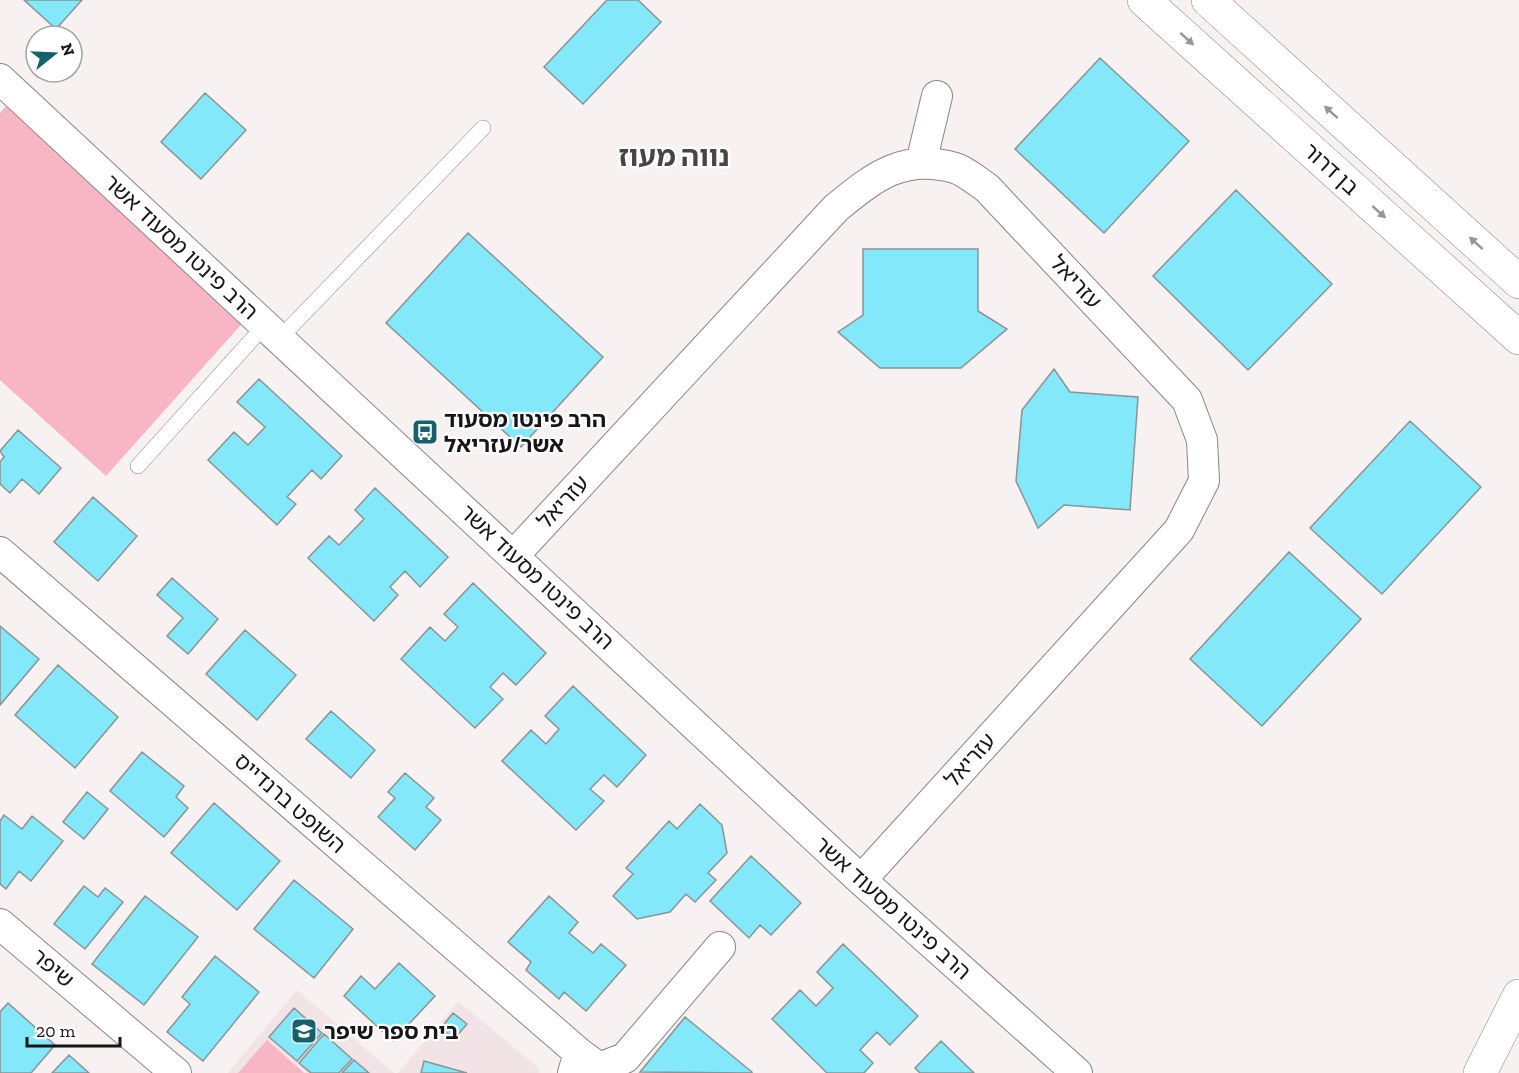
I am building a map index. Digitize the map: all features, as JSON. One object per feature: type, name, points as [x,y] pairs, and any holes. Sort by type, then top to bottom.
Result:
[{"type":"street","name":"בן דרור","points":[[1144,0],[1519,338]]},
{"type":"street","name":"בן דרור","points":[[1208,0],[1519,282]]},
{"type":"street","name":"הרב פינטו מסעוד אשר","points":[[0,79],[861,880],[1077,1073]]},
{"type":"street","points":[[921,163],[937,96]]},
{"type":"street","name":"עזריאל","points":[[514,555],[836,208],[879,174],[921,163],[956,168],[987,188],[1187,400],[1202,440],[1204,481],[1179,530],[861,880]]},
{"type":"street","name":"השופט ברנדייס","points":[[0,552],[576,1063],[599,1068],[625,1058],[720,947]]},
{"type":"street","name":"שיפר","points":[[0,924],[162,1068]]},
{"type":"street","points":[[1487,1060],[1519,996]]},
{"type":"street","points":[[1487,1060],[1519,1016]]},
{"type":"lane","points":[[138,466],[272,332],[483,128]]},
{"type":"shaded area","points":[[8,104],[246,319],[106,476],[0,380],[0,113]]},
{"type":"shaded area","name":"בית ספר שיפר","points":[[297,990],[394,1073],[228,1073]]},
{"type":"shaded area","name":"בית ספר שיפר","points":[[458,1001],[540,1069],[539,1073],[398,1073]]},
{"type":"shaded area","points":[[267,1040],[304,1073],[238,1073]]},
{"type":"building","points":[[24,0],[82,0],[60,24],[50,24]]},
{"type":"building","points":[[607,0],[638,0],[661,22],[583,104],[544,67]]},
{"type":"building","points":[[1100,58],[1189,141],[1104,233],[1015,149]]},
{"type":"building","points":[[205,93],[246,130],[201,179],[161,142]]},
{"type":"building","points":[[1236,190],[1332,284],[1248,370],[1153,276]]},
{"type":"building","points":[[468,233],[603,357],[521,447],[386,323]]},
{"type":"building","points":[[863,249],[978,249],[978,311],[1007,329],[961,368],[880,368],[838,332],[863,315]]},
{"type":"building","points":[[1054,369],[1070,392],[1138,397],[1130,510],[1064,505],[1038,528],[1016,481],[1022,410]]},
{"type":"building","points":[[259,379],[342,456],[321,479],[312,470],[287,497],[296,504],[277,525],[208,460],[234,432],[248,445],[265,427],[237,402]]},
{"type":"building","points":[[1410,421],[1481,487],[1382,594],[1310,528]]},
{"type":"building","points":[[18,430],[61,468],[39,494],[22,479],[10,493],[0,484],[0,462],[4,457],[0,451]]},
{"type":"building","points":[[375,488],[448,557],[420,587],[405,571],[390,587],[398,595],[374,621],[308,558],[329,536],[339,545],[364,519],[355,510]]},
{"type":"building","points":[[93,497],[137,536],[98,581],[54,542]]},
{"type":"building","points":[[1289,552],[1361,619],[1262,726],[1190,659]]},
{"type":"building","points":[[172,578],[218,619],[188,654],[167,636],[183,618],[157,595]]},
{"type":"building","points":[[473,583],[546,653],[516,685],[503,673],[490,687],[503,699],[475,728],[401,659],[430,627],[445,641],[458,627],[444,614]]},
{"type":"building","points":[[0,626],[39,659],[0,705]]},
{"type":"building","points":[[245,630],[296,675],[257,720],[206,674]]},
{"type":"building","points":[[58,665],[118,717],[75,768],[15,715]]},
{"type":"building","points":[[573,686],[646,755],[617,787],[604,775],[590,789],[604,801],[576,830],[502,761],[531,730],[546,744],[559,729],[545,716]]},
{"type":"building","points":[[331,711],[375,750],[351,778],[306,739]]},
{"type":"building","points":[[142,752],[184,786],[176,797],[188,808],[164,837],[110,791]]},
{"type":"building","points":[[405,773],[434,798],[426,807],[441,820],[415,850],[378,817],[395,798],[388,792]]},
{"type":"building","points":[[87,792],[108,809],[84,839],[63,822]]},
{"type":"building","points":[[214,803],[280,861],[237,910],[171,853]]},
{"type":"building","points":[[700,804],[722,825],[727,853],[708,873],[716,880],[695,902],[686,894],[670,912],[637,919],[613,896],[633,874],[626,868],[669,821],[677,829]]},
{"type":"building","points":[[4,815],[22,829],[32,816],[63,841],[31,881],[19,871],[6,889],[0,884],[0,821]]},
{"type":"building","points":[[751,856],[801,903],[771,935],[760,925],[749,938],[710,901]]},
{"type":"building","points":[[294,880],[353,929],[314,978],[254,929]]},
{"type":"building","points":[[84,886],[98,897],[105,888],[123,902],[85,949],[54,924]]},
{"type":"building","points":[[145,896],[198,937],[144,1005],[92,964]]},
{"type":"building","points":[[549,896],[578,922],[569,933],[593,953],[601,944],[626,965],[586,1011],[564,992],[559,999],[526,970],[531,962],[508,942]]},
{"type":"building","points":[[843,944],[918,1016],[890,1045],[877,1032],[860,1050],[873,1063],[864,1073],[827,1073],[772,1019],[800,990],[816,1006],[833,988],[817,972]]},
{"type":"building","points":[[215,956],[259,992],[203,1061],[167,1032],[190,1004],[182,997]]},
{"type":"building","points":[[399,963],[435,996],[393,1041],[344,996],[361,976],[375,989]]},
{"type":"building","points":[[8,1003],[55,1045],[31,1073],[0,1073],[0,1012]]},
{"type":"building","points":[[294,1008],[322,1033],[297,1061],[269,1037]]},
{"type":"building","points":[[453,1013],[467,1024],[454,1039],[441,1028]]},
{"type":"building","points":[[685,1017],[752,1072],[752,1073],[640,1072]]},
{"type":"building","points":[[324,1034],[352,1059],[339,1073],[311,1073],[299,1063]]},
{"type":"building","points":[[941,1041],[974,1073],[920,1073],[915,1068]]},
{"type":"building","points":[[69,1055],[89,1073],[52,1073]]},
{"type":"building","points":[[354,1060],[369,1073],[342,1073]]},
{"type":"building","points":[[424,1061],[467,1073],[421,1073]]},
{"type":"place","name":"הרב פינטו מסעוד אשר/עזריאל","points":[[425,432]]},
{"type":"place","name":"בית ספר שיפר","points":[[304,1031]]},
{"type":"district","name":"נווה מעוז","points":[[674,156]]}]
